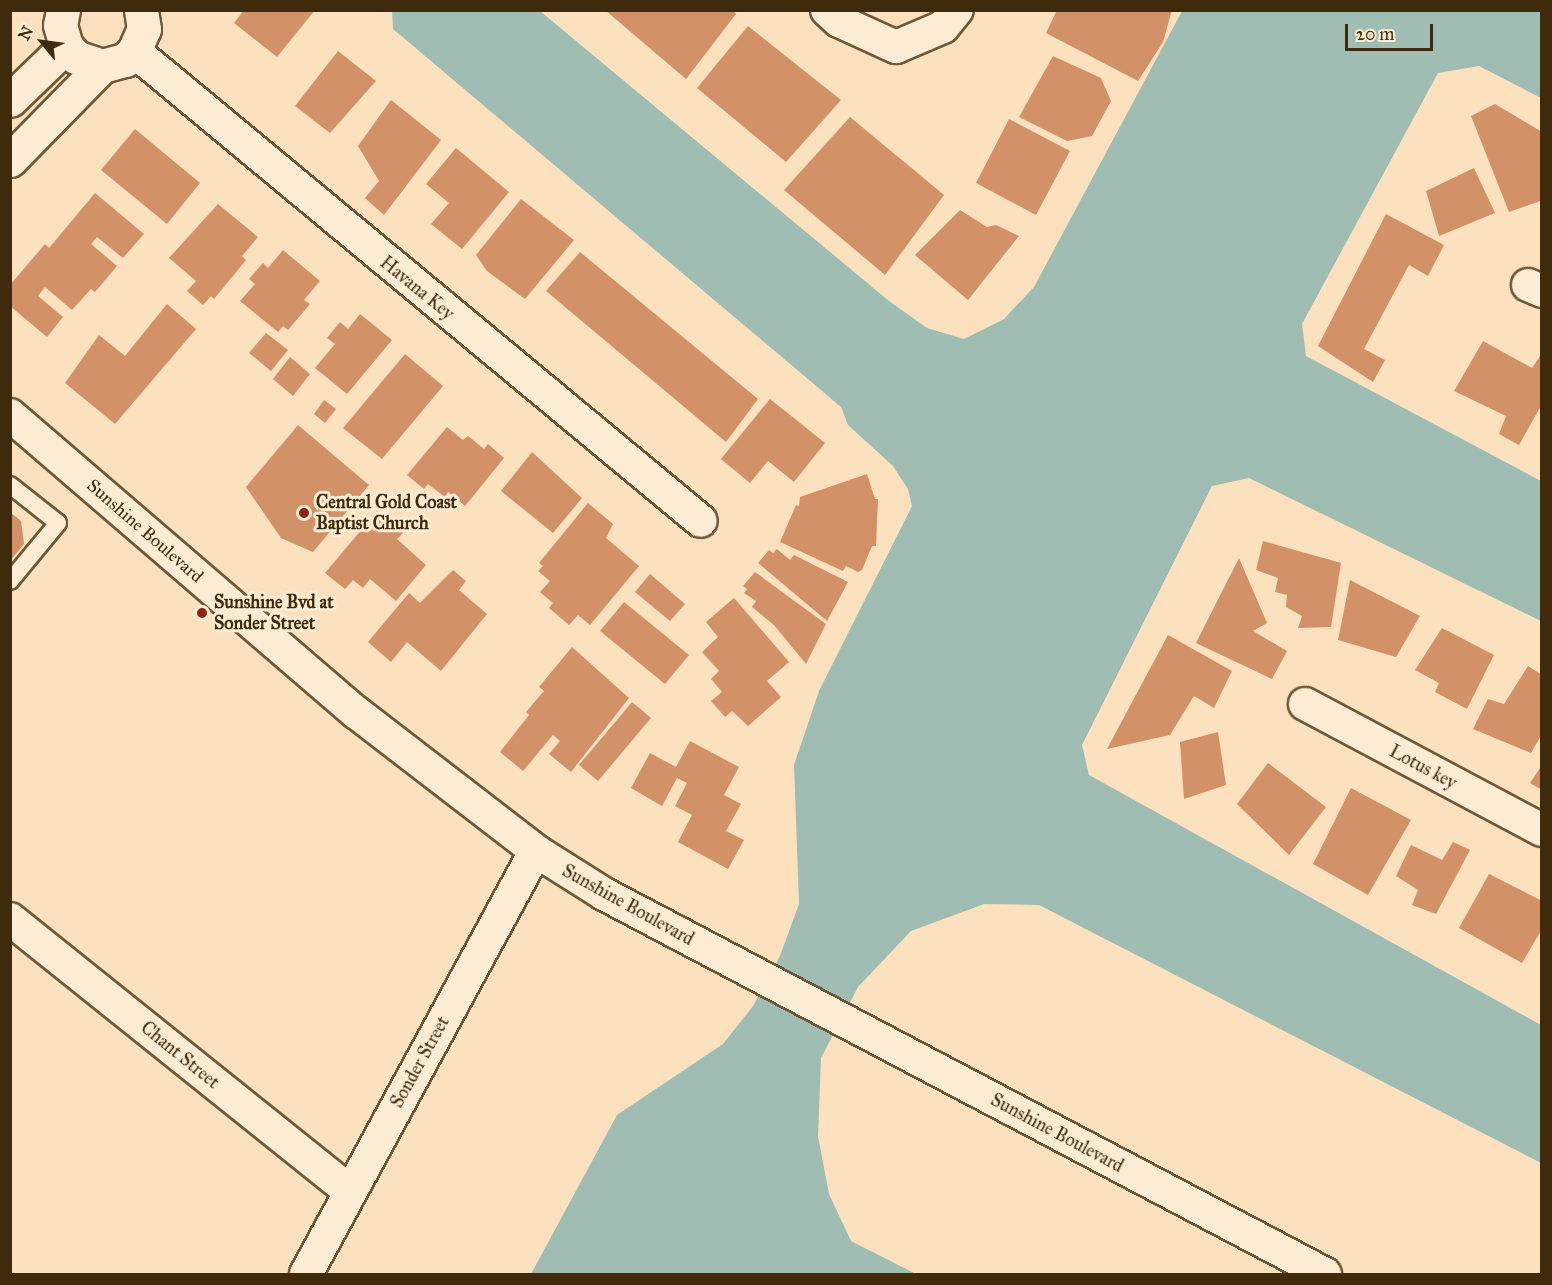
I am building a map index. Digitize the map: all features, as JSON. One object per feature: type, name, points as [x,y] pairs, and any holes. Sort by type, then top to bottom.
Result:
[{"type":"street","points":[[63,10],[60,25],[66,46],[75,57],[102,66]]},
{"type":"street","points":[[10,160],[102,66],[125,60],[134,51],[144,29],[141,10]]},
{"type":"street","points":[[827,10],[839,21],[896,47],[943,27],[957,10]]},
{"type":"street","points":[[10,100],[66,46]]},
{"type":"street","name":"Havana Key","points":[[134,51],[701,521]]},
{"type":"street","name":"Sunshine Boulevard","points":[[10,415],[357,713],[536,851],[604,894],[1325,1275]]},
{"type":"street","name":"Lotus key","points":[[1305,704],[1542,830]]},
{"type":"street","name":"Sonder Street","points":[[306,1275],[536,851]]},
{"type":"street","name":"Chant Street","points":[[10,919],[350,1191]]},
{"type":"lane","points":[[10,485],[58,523],[10,581]]},
{"type":"water","points":[[392,11],[540,11],[889,301],[927,328],[964,339],[1004,319],[1034,287],[1182,11],[1541,11],[1541,98],[1479,66],[1438,73],[1302,324],[1306,356],[1541,481],[1541,621],[1249,478],[1212,486],[1082,745],[1089,775],[1541,1025],[1541,1163],[1039,905],[984,904],[911,931],[858,987],[821,1058],[818,1136],[829,1194],[851,1241],[916,1274],[531,1274],[617,1115],[723,1044],[753,1006],[780,956],[799,904],[794,765],[819,691],[912,506],[908,489],[893,466],[848,425],[841,407],[393,29]]},
{"type":"building","points":[[244,10],[315,10],[277,57],[234,23]]},
{"type":"building","points":[[605,10],[733,10],[736,14],[686,79]]},
{"type":"building","points":[[1057,10],[1172,10],[1163,42],[1138,81],[1046,33]]},
{"type":"building","points":[[748,26],[841,100],[786,162],[697,88]]},
{"type":"building","points":[[338,51],[376,81],[330,133],[295,106]]},
{"type":"building","points":[[1053,56],[1101,78],[1111,101],[1092,136],[1067,141],[1019,117]]},
{"type":"building","points":[[391,100],[441,140],[384,215],[365,198],[379,181],[358,146]]},
{"type":"building","points":[[1495,104],[1542,132],[1540,201],[1509,212],[1471,116]]},
{"type":"building","points":[[850,117],[944,195],[885,275],[784,190]]},
{"type":"building","points":[[1009,119],[1070,151],[1036,215],[976,183]]},
{"type":"building","points":[[135,129],[200,183],[167,224],[101,170]]},
{"type":"building","points":[[456,148],[509,192],[462,249],[431,224],[449,203],[426,184]]},
{"type":"building","points":[[1474,168],[1495,213],[1439,236],[1426,191]]},
{"type":"building","points":[[95,193],[144,234],[123,258],[97,237],[91,244],[117,266],[95,292],[91,289],[72,310],[45,287],[38,296],[63,317],[47,337],[10,306],[10,285],[45,244],[49,248]]},
{"type":"building","points":[[521,199],[574,240],[525,299],[487,271],[476,255]]},
{"type":"building","points":[[218,204],[258,237],[242,256],[246,260],[214,299],[211,296],[203,305],[187,291],[196,281],[169,258]]},
{"type":"building","points":[[960,210],[987,227],[996,225],[1019,236],[968,300],[915,255]]},
{"type":"building","points":[[1386,214],[1444,245],[1428,276],[1409,265],[1364,349],[1385,360],[1373,382],[1318,346]]},
{"type":"building","points":[[283,250],[320,281],[304,300],[310,304],[288,330],[283,326],[278,332],[240,301],[255,284],[249,279],[263,263],[268,268]]},
{"type":"building","points":[[580,252],[758,399],[726,442],[546,291]]},
{"type":"building","points":[[167,304],[196,329],[115,424],[65,383],[99,335],[125,356]]},
{"type":"building","points":[[360,314],[392,340],[347,394],[315,368],[335,344],[327,338],[340,322],[348,329]]},
{"type":"building","points":[[266,333],[288,350],[271,371],[249,353]]},
{"type":"building","points":[[1483,341],[1532,368],[1542,353],[1542,404],[1519,445],[1499,434],[1506,416],[1454,391]]},
{"type":"building","points":[[405,354],[443,386],[382,459],[343,428]]},
{"type":"building","points":[[290,357],[310,374],[293,396],[273,379]]},
{"type":"building","points":[[770,399],[825,443],[794,482],[768,461],[750,483],[721,459]]},
{"type":"building","points":[[324,400],[336,409],[325,423],[314,414]]},
{"type":"building","name":"Central Gold Coast Baptist Church","points":[[298,425],[369,485],[313,552],[281,538],[246,487]]},
{"type":"building","points":[[447,427],[463,440],[468,436],[484,449],[488,444],[504,458],[465,506],[448,492],[445,497],[428,484],[424,489],[407,475]]},
{"type":"building","points":[[532,452],[582,498],[553,533],[501,491]]},
{"type":"building","points":[[867,474],[875,499],[878,499],[876,546],[872,546],[862,570],[858,572],[846,566],[843,571],[780,542],[796,505],[799,506],[800,497]]},
{"type":"building","points":[[588,503],[613,524],[606,538],[639,566],[590,625],[578,615],[569,625],[549,608],[553,603],[540,592],[550,581],[538,571],[543,566],[539,563]]},
{"type":"building","points":[[377,511],[403,533],[397,539],[426,565],[396,601],[370,579],[363,588],[353,580],[345,589],[325,573]]},
{"type":"building","points":[[10,512],[21,521],[24,544],[10,561]]},
{"type":"building","points":[[1263,541],[1341,563],[1331,627],[1298,628],[1302,616],[1286,607],[1287,595],[1275,592],[1278,578],[1256,570]]},
{"type":"building","points":[[777,549],[790,560],[794,555],[848,582],[827,621],[758,563],[769,550],[773,553]]},
{"type":"building","points":[[1239,558],[1267,623],[1253,631],[1287,651],[1272,679],[1196,643]]},
{"type":"building","points":[[453,570],[466,581],[459,590],[487,614],[441,671],[407,642],[391,662],[368,642],[409,593],[420,603]]},
{"type":"building","points":[[755,572],[826,624],[806,664],[774,625],[752,607],[756,601],[744,593],[747,589],[743,586]]},
{"type":"building","points":[[650,574],[685,604],[670,621],[635,592]]},
{"type":"building","points":[[1350,580],[1420,616],[1396,657],[1338,640]]},
{"type":"building","points":[[734,598],[789,662],[767,681],[781,697],[748,726],[732,711],[725,717],[711,701],[722,692],[711,679],[719,671],[702,652],[718,637],[706,622]]},
{"type":"building","points":[[624,602],[689,655],[665,684],[600,631]]},
{"type":"building","points":[[1442,628],[1494,655],[1467,709],[1435,692],[1439,683],[1415,670]]},
{"type":"building","points":[[1168,635],[1232,671],[1214,708],[1194,696],[1170,735],[1107,749]]},
{"type":"building","points":[[572,647],[629,698],[571,772],[549,754],[560,741],[553,735],[523,771],[500,752],[529,715],[526,712],[544,691],[539,687]]},
{"type":"building","points":[[1528,666],[1542,675],[1542,734],[1531,753],[1473,729],[1488,699],[1504,704]]},
{"type":"building","points":[[632,702],[651,718],[598,781],[579,765]]},
{"type":"building","points":[[1218,732],[1226,785],[1184,799],[1180,742]]},
{"type":"building","points":[[690,741],[739,767],[724,795],[741,804],[726,831],[744,840],[728,869],[678,842],[692,815],[675,806],[687,783],[677,778],[662,806],[631,788],[650,753],[676,767]]},
{"type":"building","points":[[1268,763],[1326,807],[1289,855],[1237,804]]},
{"type":"building","points":[[1542,765],[1542,790],[1530,783]]},
{"type":"building","points":[[1351,788],[1411,820],[1368,895],[1313,864]]},
{"type":"building","points":[[1453,842],[1470,850],[1436,914],[1412,905],[1418,890],[1396,876],[1411,845],[1442,860]]},
{"type":"building","points":[[1489,874],[1542,901],[1542,929],[1522,963],[1459,928]]},
{"type":"place","name":"Central Gold Coast Baptist Church","points":[[304,513]]},
{"type":"place","name":"Sunshine Bvd at Sonder Street","points":[[202,613]]}]
